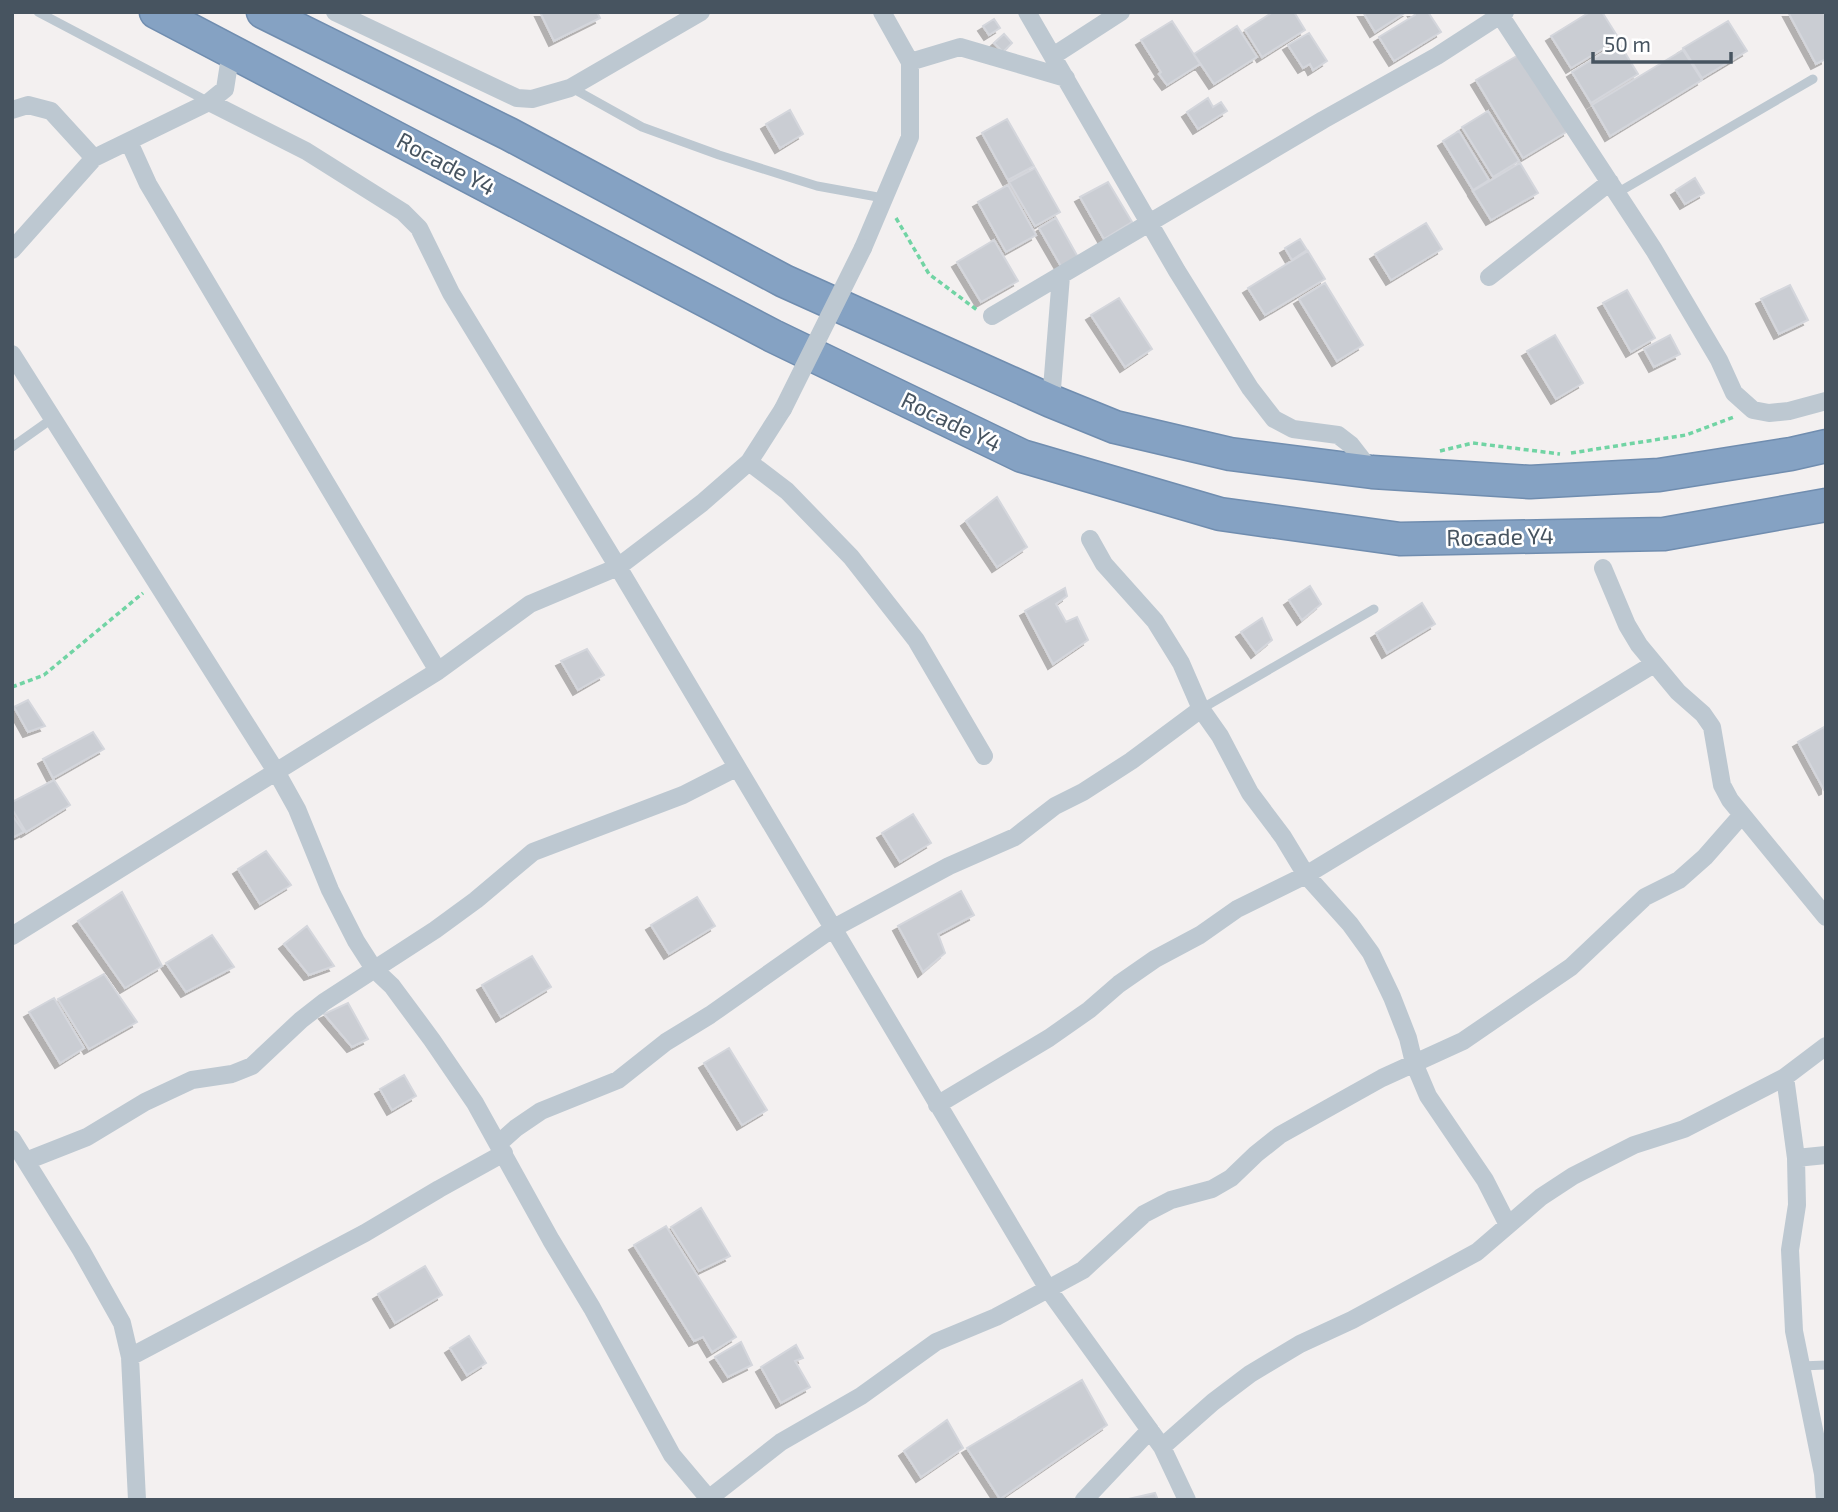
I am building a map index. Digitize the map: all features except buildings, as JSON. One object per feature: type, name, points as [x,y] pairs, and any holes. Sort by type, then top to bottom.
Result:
[{"type":"highway","name":"Rocade Y4","points":[[156,12],[773,336],[1023,456],[1220,514],[1400,539],[1664,534],[1826,505]]},
{"type":"highway","points":[[263,12],[509,134],[785,281],[1051,401],[1115,427],[1230,454],[1372,472],[1530,482],[1659,475],[1826,446]]},
{"type":"street","points":[[335,12],[517,98],[532,99],[570,88],[701,12]]},
{"type":"street","points":[[12,936],[438,671],[530,604],[618,567],[702,503],[750,462],[783,409],[863,248],[911,137],[910,62],[882,12]]},
{"type":"street","points":[[1027,12],[1150,225],[1250,388],[1274,419],[1293,429],[1338,435],[1351,445],[1372,472]]},
{"type":"street","points":[[1053,56],[1121,12]]},
{"type":"street","points":[[992,316],[1150,225],[1323,120],[1437,56],[1501,13],[1698,322],[1734,393],[1753,410],[1769,413],[1826,401]]},
{"type":"street","points":[[910,62],[960,47],[1066,78]]},
{"type":"street","points":[[12,250],[94,158],[209,102],[225,89],[231,51]]},
{"type":"street","points":[[209,102],[306,151],[403,212],[419,228],[451,293],[618,567],[1048,1289],[1162,1447],[1187,1500]]},
{"type":"street","points":[[12,110],[28,105],[51,111],[94,158]]},
{"type":"street","points":[[129,142],[148,184],[438,671]]},
{"type":"street","points":[[1489,276],[1613,187]]},
{"type":"street","points":[[1051,401],[1062,276]]},
{"type":"street","points":[[12,354],[277,773],[297,808],[330,890],[356,940],[374,969],[392,986],[432,1040],[501,1149],[672,1455],[709,1499],[781,1442],[861,1396],[936,1342],[996,1317],[1083,1270],[1144,1213],[1171,1200],[1222,1184],[1280,1135],[1382,1078],[1463,1041],[1571,967],[1645,897],[1679,880],[1705,857],[1741,816]]},
{"type":"street","points":[[750,462],[787,491],[851,557],[916,640],[984,755]]},
{"type":"street","points":[[1090,539],[1104,564],[1155,621],[1181,663],[1201,709],[1220,736],[1250,793],[1283,837],[1306,875],[1350,924],[1371,953],[1392,997],[1428,1096],[1485,1180],[1508,1225]]},
{"type":"street","points":[[1603,568],[1627,625],[1639,645],[1678,692],[1703,714],[1712,727],[1722,785],[1741,816],[1826,917]]},
{"type":"street","points":[[937,1105],[1049,1038],[1155,959],[1200,935],[1237,909],[1306,875],[1654,663]]},
{"type":"street","points":[[130,1357],[365,1233],[501,1149],[516,1128],[541,1111],[618,1080],[666,1042],[710,1015],[832,929],[949,866],[1016,836],[1055,806],[1083,792],[1131,761],[1201,709]]},
{"type":"street","points":[[26,1161],[87,1137],[145,1102],[192,1080],[232,1074],[251,1066],[301,1020],[436,930],[533,852],[683,795],[736,768]]},
{"type":"street","points":[[1162,1447],[1250,1374],[1300,1344],[1352,1320],[1477,1252],[1541,1197],[1573,1176],[1634,1145],[1684,1129],[1785,1077],[1826,1046]]},
{"type":"street","points":[[1785,1077],[1796,1158],[1797,1205],[1790,1250],[1794,1331],[1823,1474],[1825,1500]]},
{"type":"street","points":[[12,1139],[81,1250],[122,1324],[130,1357],[137,1500]]},
{"type":"street","points":[[1796,1158],[1826,1155]]},
{"type":"street","points":[[1084,1500],[1150,1430]]},
{"type":"lane","points":[[38,12],[209,102]]},
{"type":"lane","points":[[1613,187],[1813,79]]},
{"type":"lane","points":[[570,88],[642,127],[706,150],[817,186],[883,198]]},
{"type":"lane","points":[[12,447],[53,418]]},
{"type":"lane","points":[[1201,709],[1374,609]]},
{"type":"lane","points":[[1801,1366],[1826,1364]]},
{"type":"path","points":[[883,198],[929,274],[973,309],[992,316]]},
{"type":"path","points":[[1426,475],[1428,460],[1442,450],[1473,443],[1562,454],[1686,435],[1753,410]]},
{"type":"path","points":[[12,687],[44,675],[156,582]]}]
